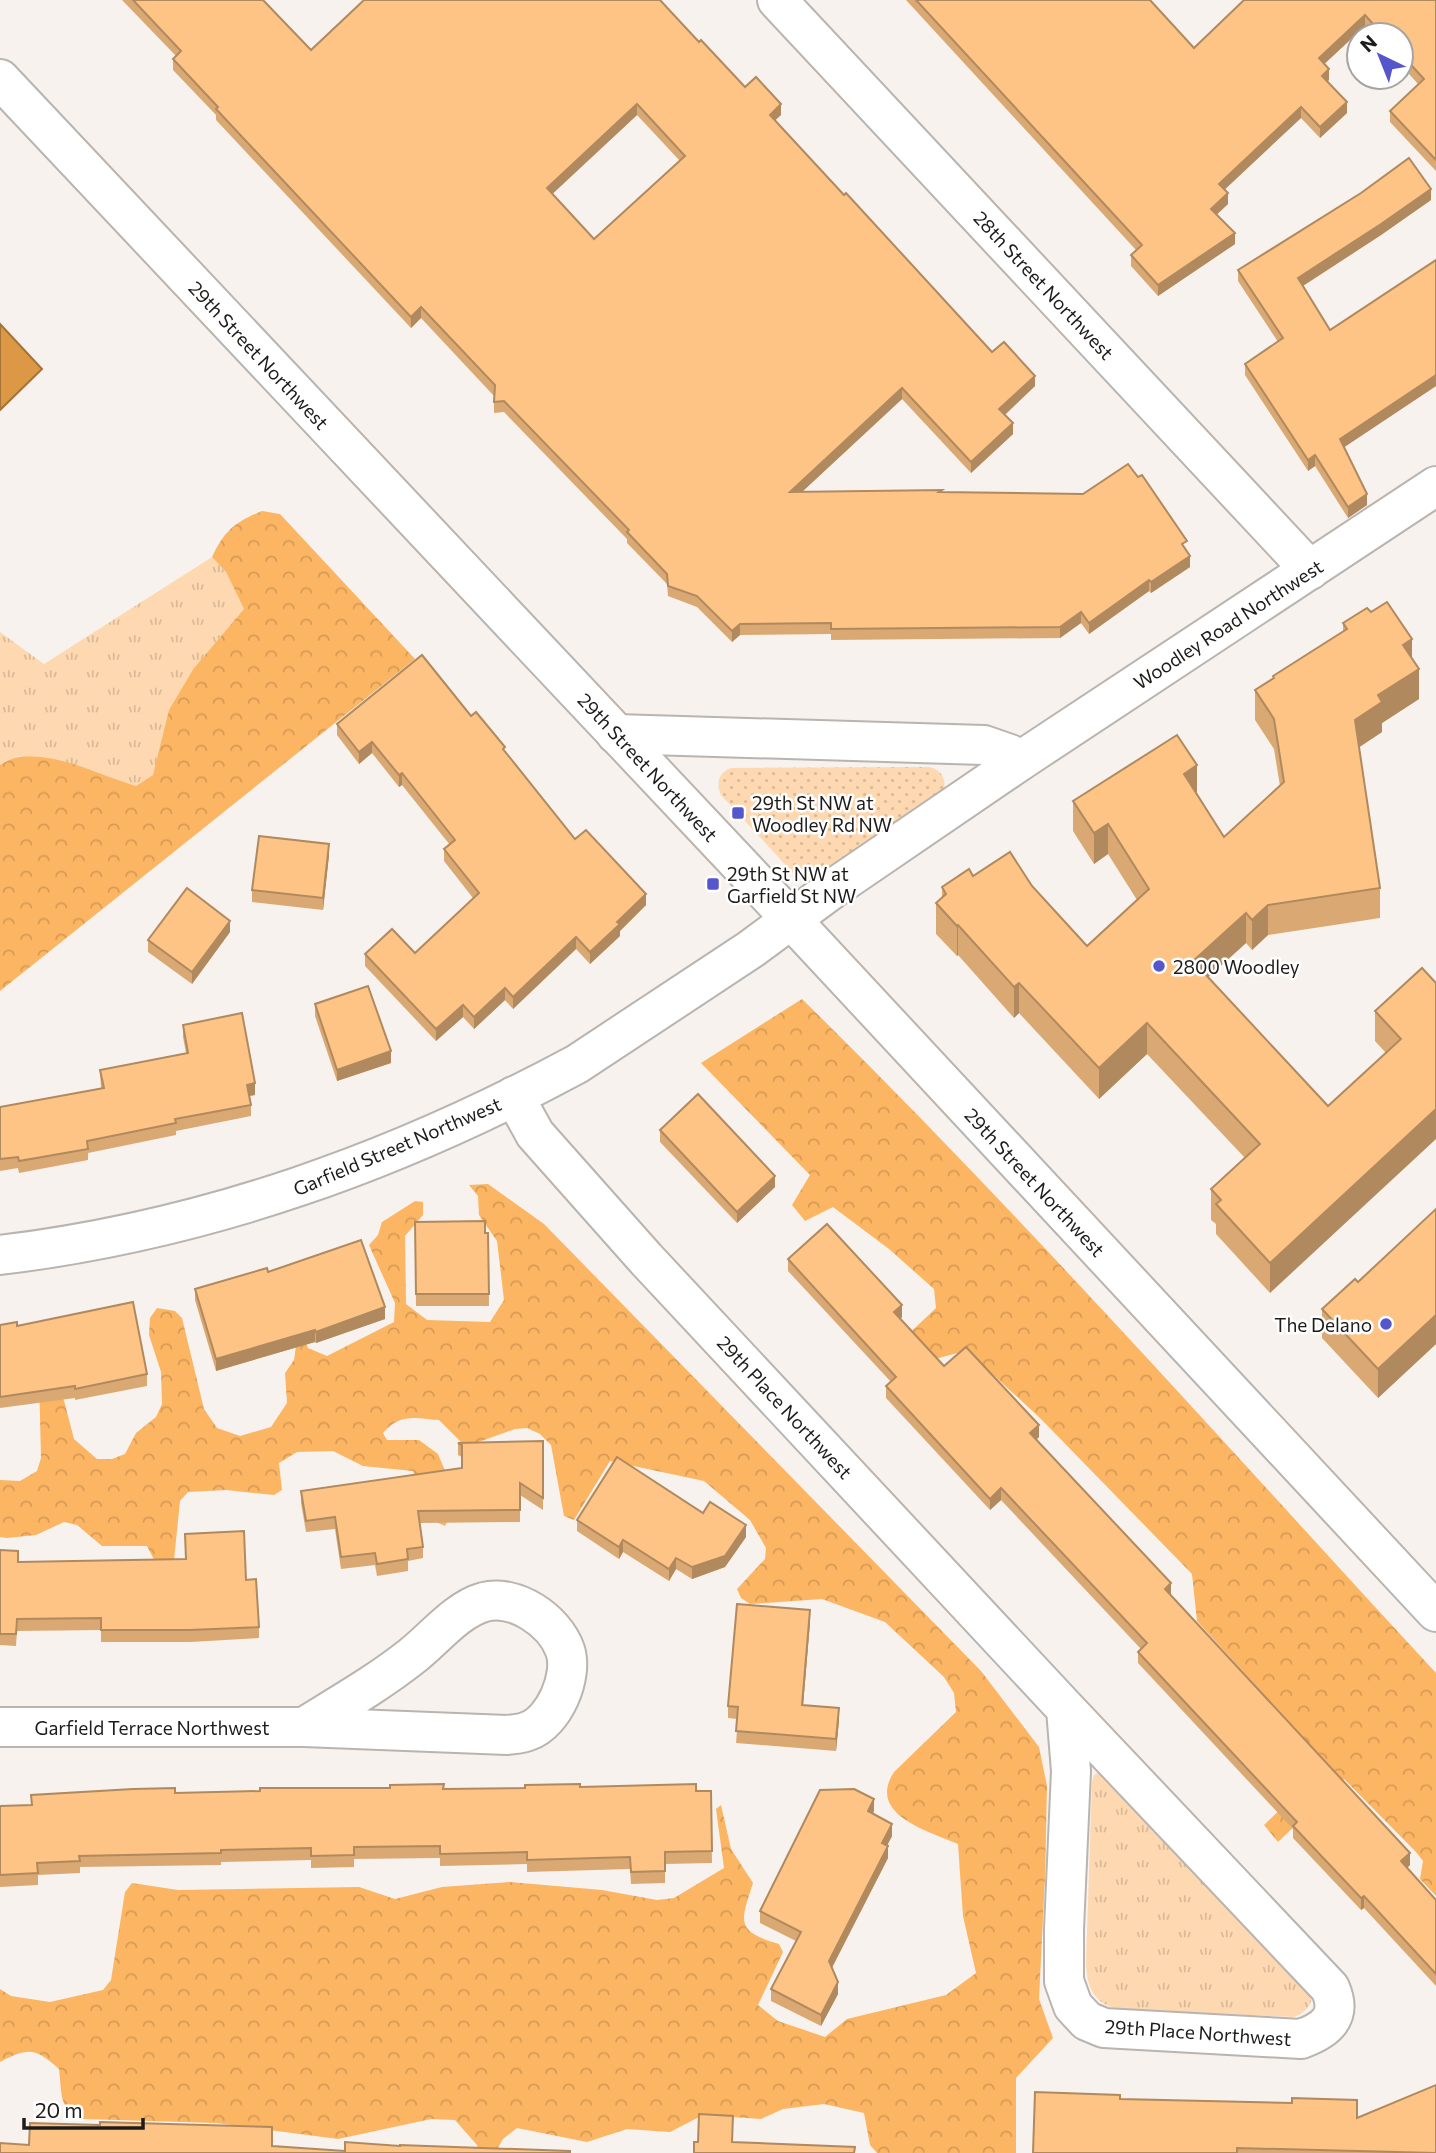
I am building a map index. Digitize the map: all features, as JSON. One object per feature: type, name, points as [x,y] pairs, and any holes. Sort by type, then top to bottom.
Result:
[{"type":"street","name":"28th Street Northwest","points":[[777,0],[1310,570]]},
{"type":"street","name":"29th Street Northwest","points":[[0,79],[791,919],[1436,1612]]},
{"type":"street","name":"Woodley Road Northwest","points":[[791,919],[1020,761],[1436,486]]},
{"type":"street","points":[[616,734],[984,745],[1010,754],[1020,761]]},
{"type":"street","name":"Garfield Street Northwest","points":[[0,1255],[120,1236],[206,1216],[263,1200],[408,1146],[577,1063],[751,950],[791,919]]},
{"type":"street","name":"29th Place Northwest","points":[[514,1096],[535,1134],[619,1229],[1330,1988],[1335,2000],[1333,2016],[1321,2032],[1301,2039],[1104,2028],[1087,2021],[1073,2006],[1064,1981],[1072,1771],[1066,1709]]},
{"type":"street","name":"Garfield Terrace Northwest","points":[[0,1727],[304,1727],[507,1735],[529,1731],[548,1718],[559,1700],[566,1678],[566,1651],[553,1630],[536,1613],[509,1601],[485,1602],[462,1612],[388,1674],[304,1727]]},
{"type":"green space","points":[[262,511],[280,514],[415,659],[0,991],[0,765],[17,757],[50,758],[136,786],[153,775],[169,710],[194,668],[244,609],[226,572],[212,557],[221,540],[232,528]]},
{"type":"green space","points":[[212,557],[226,572],[244,609],[194,668],[160,750],[153,775],[136,786],[18,756],[0,765],[0,632],[44,664]]},
{"type":"green space","points":[[929,767],[943,777],[943,794],[819,877],[812,878],[803,878],[793,873],[721,795],[719,786],[721,776],[731,768]]},
{"type":"green space","points":[[802,999],[1044,1248],[1436,1673],[1436,1896],[1420,1879],[1423,1861],[1416,1852],[1344,1779],[1278,1842],[1264,1825],[1327,1764],[1197,1621],[1192,1574],[1041,1419],[971,1354],[965,1351],[935,1359],[901,1341],[936,1308],[934,1289],[889,1249],[833,1207],[805,1221],[792,1205],[810,1175],[701,1063]]},
{"type":"green space","points":[[488,1184],[544,1224],[981,1671],[1039,1747],[1047,1786],[1039,1999],[1053,2038],[1016,2078],[1016,2153],[877,2153],[870,2145],[864,2113],[824,2104],[783,2109],[761,2119],[703,2115],[670,2132],[627,2129],[587,2142],[517,2128],[503,2139],[495,2153],[478,2153],[477,2145],[455,2120],[431,2119],[338,2139],[216,2123],[84,2119],[65,2106],[59,2069],[44,2057],[25,2052],[0,2062],[0,1989],[11,1996],[50,2002],[103,1990],[111,1980],[125,1892],[132,1883],[178,1890],[359,1887],[395,1899],[442,1887],[510,1882],[602,1890],[657,1900],[674,1898],[724,1868],[716,1809],[721,1805],[731,1849],[753,1883],[744,1916],[745,1923],[754,1934],[779,1944],[783,1952],[758,2005],[778,2021],[825,2037],[847,2019],[946,1995],[976,1973],[963,1916],[958,1844],[905,1819],[894,1810],[888,1800],[888,1787],[894,1772],[956,1712],[954,1693],[944,1677],[885,1622],[822,1599],[750,1604],[741,1598],[737,1589],[765,1559],[766,1548],[750,1520],[704,1481],[610,1461],[574,1520],[564,1516],[551,1445],[540,1434],[527,1428],[515,1429],[473,1444],[461,1442],[439,1420],[408,1418],[396,1422],[383,1433],[387,1440],[419,1440],[438,1454],[446,1473],[450,1516],[445,1526],[431,1520],[413,1471],[363,1466],[333,1451],[297,1452],[279,1463],[282,1490],[274,1495],[226,1490],[188,1492],[180,1501],[173,1570],[162,1575],[147,1546],[102,1546],[77,1525],[64,1522],[36,1535],[0,1537],[0,1480],[20,1481],[37,1471],[41,1458],[38,1337],[49,1343],[74,1439],[97,1459],[112,1459],[125,1454],[136,1433],[156,1417],[162,1404],[161,1372],[149,1335],[150,1318],[157,1308],[175,1311],[182,1318],[204,1409],[217,1428],[240,1436],[271,1427],[287,1403],[285,1373],[294,1360],[299,1326],[308,1348],[327,1356],[394,1322],[395,1303],[369,1245],[378,1235],[382,1222],[415,1201],[423,1202],[423,1215],[405,1236],[406,1304],[427,1320],[490,1322],[504,1300],[497,1241],[479,1215],[478,1196],[469,1185]]},
{"type":"green space","points":[[1100,1772],[1312,1994],[1311,2002],[1305,2011],[1294,2017],[1120,2010],[1098,1999],[1090,1987],[1086,1962],[1092,1782],[1094,1775]]},
{"type":"shaded area","points":[[0,324],[42,369],[0,410]]},
{"type":"building","points":[[133,0],[263,0],[311,50],[364,0],[660,0],[745,87],[756,77],[781,104],[770,115],[844,195],[846,193],[992,352],[1004,342],[1035,376],[999,409],[1013,423],[971,462],[902,388],[790,492],[942,490],[939,492],[1083,494],[1128,464],[1138,477],[1142,475],[1187,541],[1182,544],[1190,556],[1151,582],[1149,580],[1089,623],[1081,612],[1060,627],[831,629],[831,623],[740,624],[732,631],[697,596],[668,586],[667,574],[627,532],[629,530],[504,401],[494,402],[495,385],[421,307],[411,317],[216,109],[218,107],[173,59],[181,51]],"holes":[[[637,104],[685,156],[594,239],[547,188]]]},
{"type":"building","points":[[916,0],[1150,0],[1194,48],[1244,0],[1436,0],[1436,160],[1390,111],[1411,91],[1415,91],[1415,87],[1424,79],[1415,69],[1415,21],[1370,21],[1365,15],[1359,21],[1345,21],[1345,34],[1319,58],[1329,69],[1322,76],[1347,102],[1320,127],[1301,107],[1219,184],[1228,193],[1211,209],[1235,233],[1158,285],[1131,255],[1142,245]]},
{"type":"building","points":[[1409,158],[1431,189],[1298,278],[1330,330],[1436,260],[1436,375],[1340,439],[1367,494],[1348,507],[1315,455],[1308,460],[1245,364],[1283,338],[1238,270],[1361,193]]},
{"type":"building","name":"2800 Woodley","points":[[1387,602],[1412,639],[1403,645],[1419,669],[1378,695],[1382,702],[1355,720],[1380,888],[1268,905],[1252,920],[1246,913],[1193,961],[1328,1106],[1401,1039],[1375,1011],[1422,968],[1436,983],[1436,1109],[1270,1263],[1216,1204],[1221,1200],[1211,1189],[1260,1144],[1147,1023],[1099,1068],[1019,983],[1014,987],[936,903],[946,894],[942,887],[969,869],[973,876],[1010,852],[1032,886],[1087,946],[1149,889],[1108,824],[1094,833],[1073,801],[1177,735],[1197,765],[1184,774],[1224,837],[1284,782],[1274,719],[1255,690],[1347,629],[1343,623],[1367,608],[1371,612]]},
{"type":"building","points":[[422,655],[471,716],[476,712],[575,839],[586,830],[646,894],[617,922],[620,924],[590,952],[576,937],[513,997],[505,988],[474,1017],[463,1005],[436,1029],[365,954],[392,929],[415,953],[479,893],[444,849],[455,840],[402,773],[399,775],[372,742],[359,752],[337,724]]},
{"type":"building","points":[[259,836],[329,844],[323,898],[252,890]]},
{"type":"building","points":[[187,888],[230,921],[192,972],[148,940]]},
{"type":"building","points":[[368,986],[391,1051],[337,1070],[315,1004]]},
{"type":"building","points":[[242,1013],[255,1083],[247,1085],[251,1105],[175,1119],[176,1123],[87,1141],[88,1149],[19,1161],[18,1157],[0,1159],[0,1107],[104,1088],[100,1070],[188,1053],[183,1025]]},
{"type":"building","points":[[698,1094],[775,1176],[737,1212],[660,1130]]},
{"type":"building","name":"The Delano","points":[[1436,1209],[1436,1315],[1378,1369],[1322,1309],[1355,1279],[1358,1282]]},
{"type":"building","points":[[485,1221],[485,1233],[488,1233],[489,1294],[416,1294],[415,1222]]},
{"type":"building","points":[[827,1224],[902,1305],[894,1312],[944,1366],[966,1347],[1039,1425],[1030,1433],[1171,1583],[1165,1589],[1410,1853],[1401,1861],[1436,1900],[1436,1974],[1364,1896],[1361,1898],[1293,1826],[1297,1822],[1138,1652],[1147,1643],[1001,1488],[990,1499],[886,1386],[896,1377],[788,1259]]},
{"type":"building","points":[[361,1240],[385,1307],[316,1332],[315,1330],[216,1359],[195,1289],[267,1268],[268,1272]]},
{"type":"building","points":[[133,1302],[147,1374],[75,1389],[75,1386],[0,1397],[0,1325],[17,1322],[17,1326]]},
{"type":"building","points":[[543,1441],[543,1498],[520,1483],[520,1510],[418,1511],[423,1547],[407,1549],[408,1559],[377,1564],[375,1553],[341,1557],[335,1517],[306,1521],[301,1491],[462,1468],[462,1445],[458,1443]]},
{"type":"building","points":[[617,1457],[703,1513],[710,1502],[746,1525],[725,1556],[692,1567],[676,1558],[669,1569],[623,1540],[619,1547],[577,1520]]},
{"type":"building","points":[[244,1531],[246,1580],[256,1579],[259,1627],[101,1630],[101,1618],[17,1619],[16,1634],[0,1634],[0,1550],[18,1551],[18,1562],[186,1559],[185,1534]]},
{"type":"building","points":[[737,1604],[810,1610],[802,1705],[839,1708],[836,1739],[736,1731],[738,1707],[728,1706]]},
{"type":"building","points":[[444,1784],[443,1789],[525,1788],[525,1785],[580,1784],[580,1787],[696,1784],[696,1791],[711,1791],[712,1851],[665,1852],[665,1871],[631,1872],[630,1857],[527,1860],[527,1852],[440,1854],[440,1846],[354,1847],[354,1855],[311,1856],[311,1848],[79,1856],[80,1861],[37,1863],[38,1873],[0,1875],[0,1806],[32,1805],[31,1795],[133,1789],[175,1788],[175,1793],[260,1791],[260,1788],[390,1788],[390,1785]]},
{"type":"building","points":[[854,1789],[874,1799],[868,1811],[892,1824],[882,1843],[888,1846],[829,1961],[838,1982],[821,2015],[771,1989],[801,1932],[760,1911],[820,1790]]},
{"type":"building","points":[[1436,2085],[1436,2153],[1237,2148],[1237,2153],[1033,2153],[1035,2092],[1120,2095],[1120,2099],[1292,2103],[1292,2098],[1357,2100],[1357,2118]]},
{"type":"building","points":[[699,2114],[733,2116],[732,2142],[855,2147],[854,2153],[694,2153],[694,2142],[698,2142]]},
{"type":"building","points":[[100,2122],[272,2127],[272,2146],[345,2151],[345,2142],[570,2153],[0,2153],[0,2143],[29,2145],[30,2123],[100,2125]]},
{"type":"place","name":"29th St NW at Woodley Rd NW","points":[[738,813]]},
{"type":"place","name":"29th St NW at Garfield St NW","points":[[713,884]]},
{"type":"place","name":"2800 Woodley","points":[[1159,966]]},
{"type":"place","name":"The Delano","points":[[1386,1324]]}]
